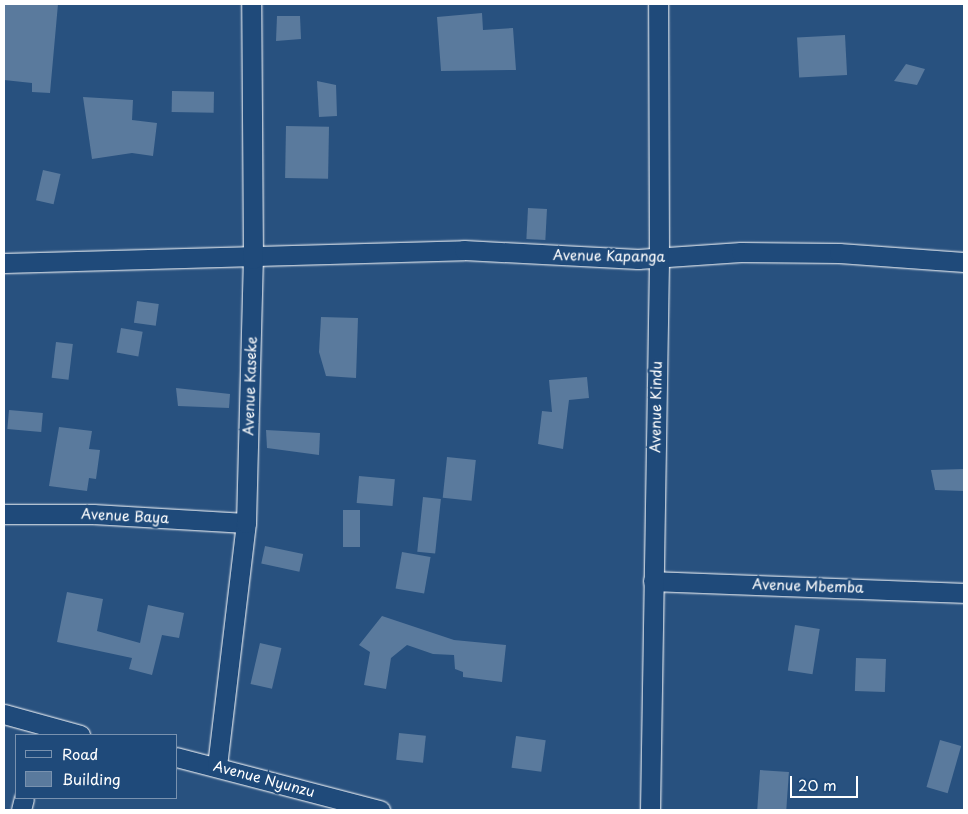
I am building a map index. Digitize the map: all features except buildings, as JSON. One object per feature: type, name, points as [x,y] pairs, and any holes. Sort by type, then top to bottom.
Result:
[{"type":"street","name":"Avenue Kaseke","points":[[217,766],[246,524],[253,259],[251,4]]},
{"type":"street","name":"Avenue Kindu","points":[[650,810],[659,259],[658,4]]},
{"type":"street","name":"Avenue Kapanga","points":[[4,263],[253,259],[464,250],[659,259],[741,252],[964,262]]},
{"type":"street","name":"Avenue Baya","points":[[4,514],[76,514],[246,524]]},
{"type":"street","name":"Avenue Mbemba","points":[[653,580],[964,593]]},
{"type":"street","points":[[4,714],[37,730],[71,734]]},
{"type":"street","name":"Avenue Nyunzu","points":[[178,757],[217,766],[380,810]]}]
